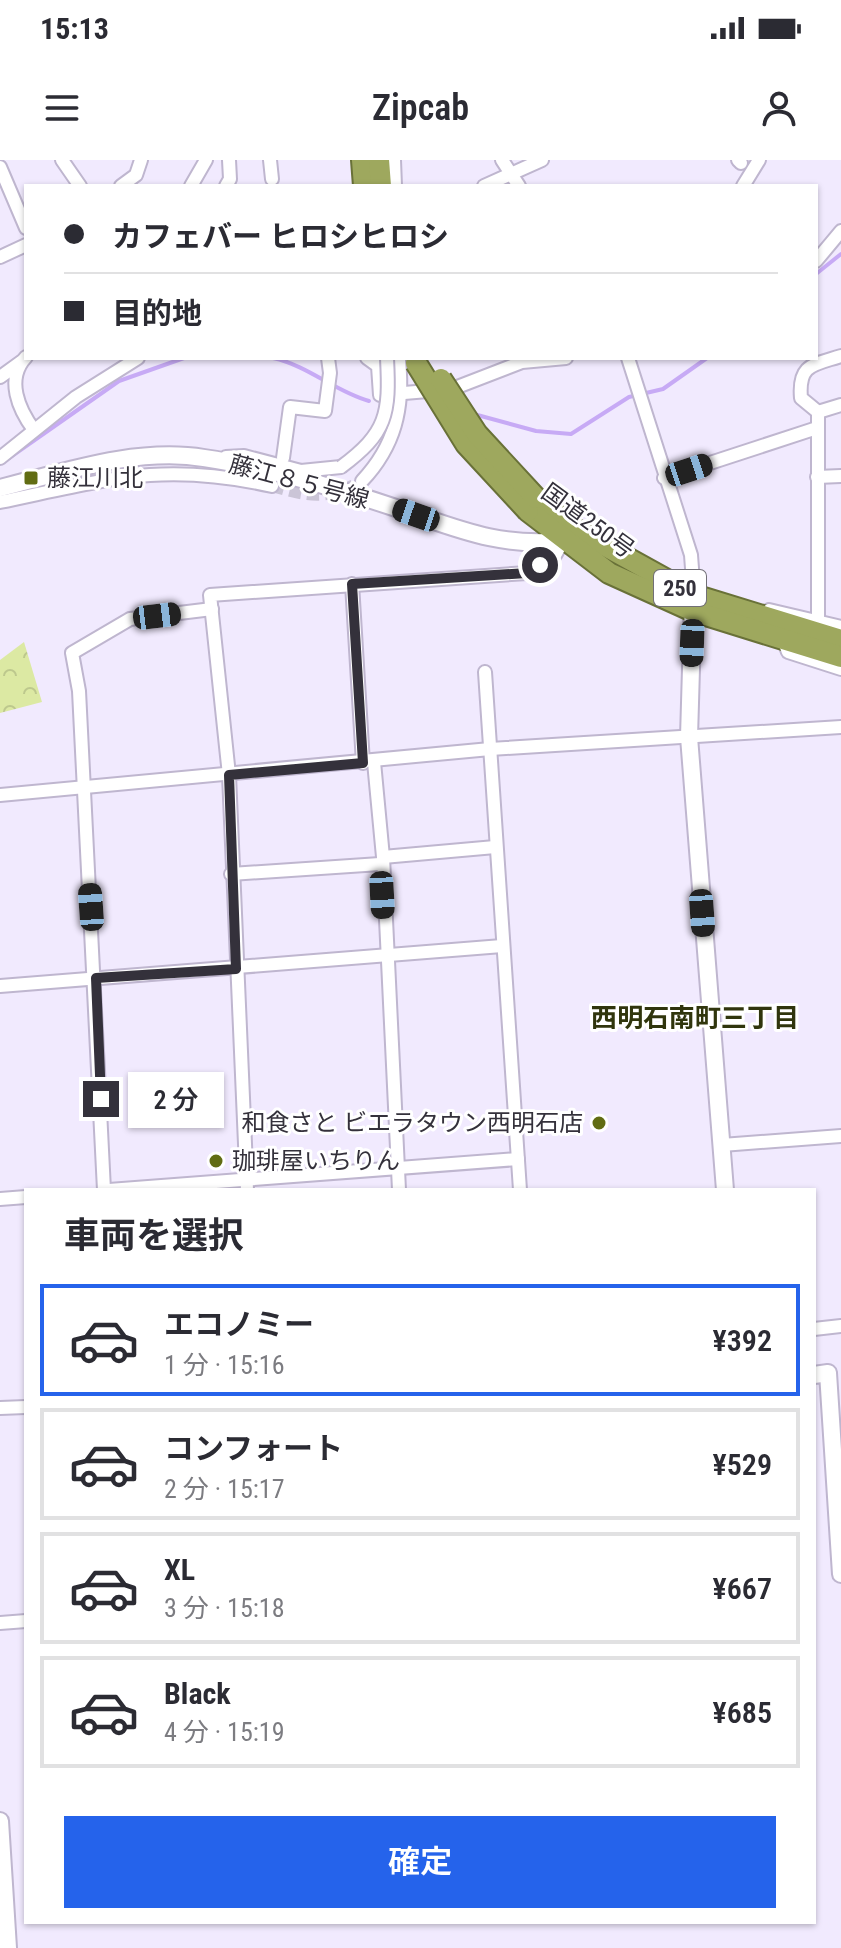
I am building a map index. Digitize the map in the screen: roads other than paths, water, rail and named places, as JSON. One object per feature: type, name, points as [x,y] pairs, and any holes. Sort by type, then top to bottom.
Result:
[{"type":"highway","points":[[362,160],[364,184]]},
{"type":"highway","points":[[379,160],[381,184]]},
{"type":"highway","name":"国道250号","points":[[409,360],[477,434],[532,504],[568,534],[693,603],[783,639],[841,657]]},
{"type":"highway","name":"国道250号","points":[[693,603],[730,606],[841,640]]},
{"type":"street","points":[[62,160],[79,184]]},
{"type":"street","points":[[192,184],[206,160]]},
{"type":"street","points":[[227,184],[230,179],[229,160]]},
{"type":"street","points":[[270,160],[272,179]]},
{"type":"street","points":[[394,160],[395,184]]},
{"type":"street","points":[[502,160],[517,184]]},
{"type":"street","points":[[489,184],[542,160]]},
{"type":"street","points":[[744,184],[759,160]]},
{"type":"street","points":[[124,184],[136,175],[139,161]]},
{"type":"street","points":[[0,167],[24,223]]},
{"type":"street","points":[[818,259],[841,231]]},
{"type":"street","points":[[0,257],[24,246]]},
{"type":"street","points":[[818,412],[801,398],[799,380],[807,367],[841,356]]},
{"type":"street","points":[[24,359],[15,395],[20,412],[34,430]]},
{"type":"street","points":[[0,377],[24,359]]},
{"type":"street","points":[[283,458],[290,407],[325,411],[330,373],[328,360]]},
{"type":"street","points":[[370,360],[378,366],[380,395],[402,396],[452,389],[522,362],[544,360]]},
{"type":"street","points":[[362,481],[376,467],[395,433],[409,360]]},
{"type":"street","points":[[203,457],[244,456],[301,471],[341,467],[369,446],[384,426],[388,404],[409,360]]},
{"type":"street","points":[[629,360],[691,555],[693,603],[689,737],[725,1188]]},
{"type":"street","points":[[0,458],[114,364]]},
{"type":"street","points":[[818,412],[841,405]]},
{"type":"street","points":[[818,412],[818,620]]},
{"type":"street","points":[[664,478],[817,428]]},
{"type":"street","name":"藤江８５号線","points":[[8,486],[137,458],[203,457],[374,502],[508,543],[530,545],[568,534]]},
{"type":"street","points":[[0,502],[106,478],[149,472],[203,474],[272,486]]},
{"type":"street","points":[[817,477],[841,476]]},
{"type":"street","points":[[247,1185],[229,775],[210,595],[527,573],[554,557],[568,534]]},
{"type":"street","points":[[352,584],[368,763],[381,861],[399,1188]]},
{"type":"street","points":[[730,606],[776,610],[841,627]]},
{"type":"street","points":[[107,1188],[79,691],[72,653],[130,619],[212,609]]},
{"type":"street","points":[[783,639],[788,652],[841,669]]},
{"type":"street","points":[[485,672],[520,1188]]},
{"type":"street","points":[[0,795],[368,763],[490,749],[841,727]]},
{"type":"street","points":[[231,874],[495,847]]},
{"type":"street","points":[[0,986],[502,946]]},
{"type":"street","points":[[722,1145],[841,1136]]},
{"type":"street","points":[[163,1188],[247,1185],[397,1167],[518,1159]]},
{"type":"street","points":[[0,1199],[24,1197]]},
{"type":"street","points":[[816,1329],[841,1326]]},
{"type":"street","points":[[828,1373],[841,1574]]},
{"type":"street","points":[[0,1408],[24,1407]]},
{"type":"street","points":[[0,1623],[24,1621]]},
{"type":"street","points":[[0,1821],[8,1948]]},
{"type":"waterway","points":[[818,272],[841,254]]},
{"type":"waterway","points":[[9,458],[119,381],[178,360]]},
{"type":"waterway","points":[[280,360],[369,401]]},
{"type":"waterway","points":[[470,413],[536,431],[571,434],[629,397],[663,389],[704,360]]},
{"type":"tunnel","points":[[272,486],[318,495],[362,481]]},
{"type":"place","name":"藤江川北","points":[[31,478]]},
{"type":"place","name":"和食さと ビエラタウン西明石店","points":[[599,1123]]},
{"type":"place","name":"珈琲屋いちりん","points":[[216,1161]]},
{"type":"district","name":"西明石南町三丁目","points":[[695,1018]]}]
